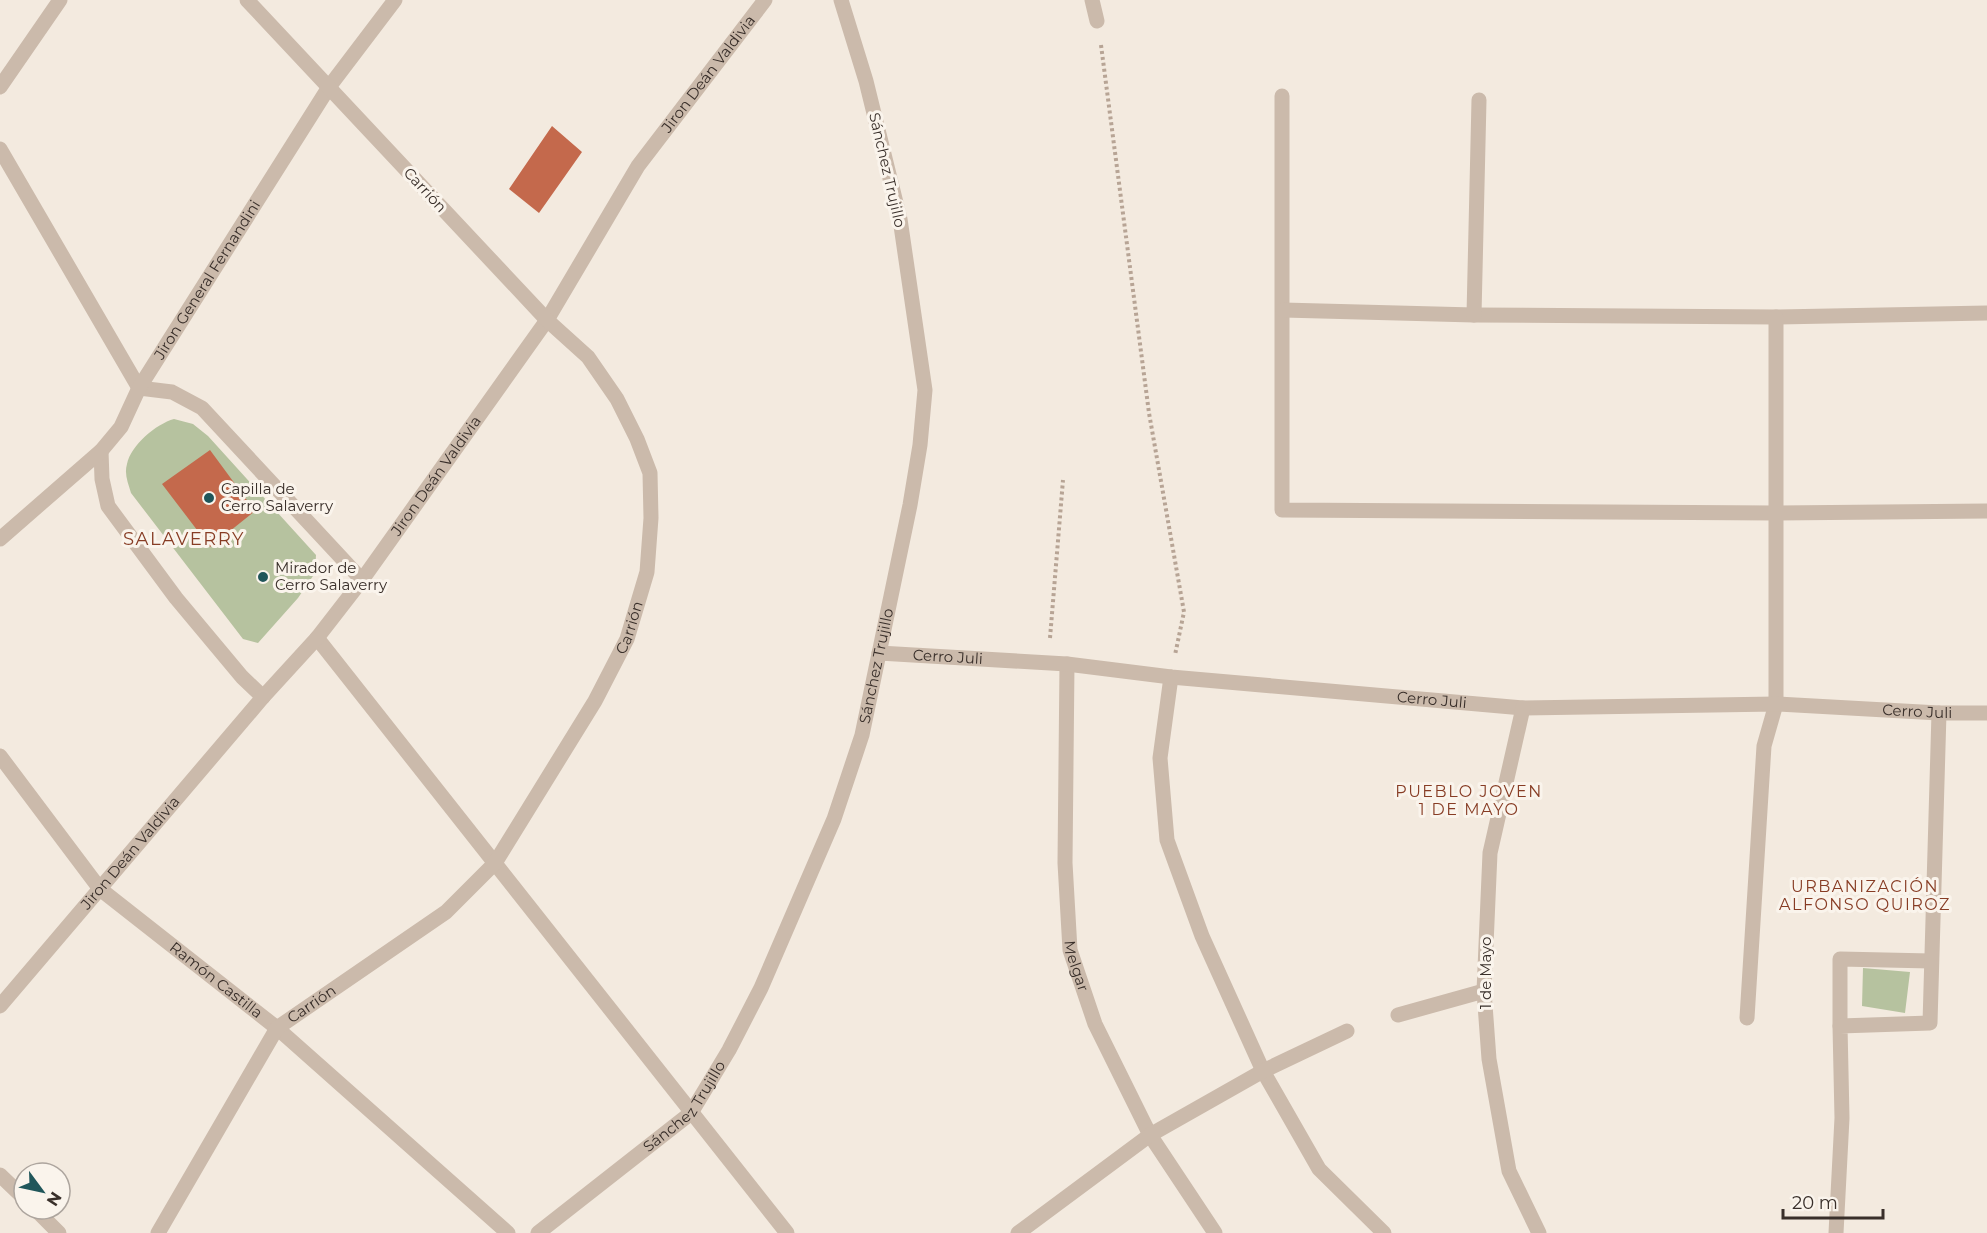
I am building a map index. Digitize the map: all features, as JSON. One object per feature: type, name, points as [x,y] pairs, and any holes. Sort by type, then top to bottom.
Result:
[{"type":"street","points":[[0,87],[60,0]]},
{"type":"street","name":"Carrión","points":[[158,1233],[277,1028],[446,912],[495,863],[595,701],[627,639],[646,572],[651,518],[650,473],[637,439],[617,399],[588,357],[547,320],[247,0]]},
{"type":"street","name":"Jiron General Fernandini","points":[[0,539],[101,451],[121,428],[139,388],[329,87],[395,0]]},
{"type":"street","name":"Jiron Deán Valdivia","points":[[0,1006],[317,638],[362,580],[547,320],[638,166],[765,0]]},
{"type":"street","name":"Sánchez Trujillo","points":[[538,1233],[691,1113],[729,1050],[761,988],[834,819],[862,735],[910,505],[920,445],[925,390],[900,219],[866,81],[841,0]]},
{"type":"street","points":[[1092,0],[1097,21]]},
{"type":"street","points":[[1282,96],[1282,510],[1775,513],[1987,511]]},
{"type":"street","points":[[1474,315],[1479,100]]},
{"type":"street","points":[[0,149],[139,388],[172,392],[202,408],[362,580]]},
{"type":"street","points":[[1283,310],[1474,315],[1776,317],[1987,313]]},
{"type":"street","points":[[1747,1018],[1764,746],[1776,704],[1776,317]]},
{"type":"street","points":[[101,451],[102,479],[108,506],[176,598],[242,677],[263,698]]},
{"type":"street","points":[[317,638],[787,1233]]},
{"type":"street","name":"Cerro Juli","points":[[879,653],[1067,664],[1171,676],[1523,708],[1776,704],[1939,713],[1987,713]]},
{"type":"street","name":"Melgar","points":[[1067,664],[1065,863],[1070,950],[1095,1024],[1150,1135],[1215,1233]]},
{"type":"street","points":[[1171,676],[1160,758],[1167,840],[1202,936],[1263,1071],[1319,1169],[1384,1233]]},
{"type":"street","name":"1 de Mayo","points":[[1523,708],[1490,853],[1484,991],[1490,1059],[1509,1171],[1539,1233]]},
{"type":"street","points":[[1840,1026],[1930,1023],[1939,713]]},
{"type":"street","name":"Ramón Castilla","points":[[0,756],[100,889],[277,1028],[508,1233]]},
{"type":"street","points":[[1836,1233],[1842,1118],[1840,959],[1932,961]]},
{"type":"street","points":[[1398,1015],[1484,991]]},
{"type":"street","points":[[1018,1233],[1150,1135],[1263,1071],[1347,1031]]},
{"type":"street","points":[[0,1175],[12,1186]]},
{"type":"street","points":[[47,1221],[59,1233]]},
{"type":"path","points":[[1097,21],[1149,413],[1184,612],[1171,676]]},
{"type":"path","points":[[1047,663],[1063,480]]},
{"type":"green space","points":[[174,419],[193,424],[208,436],[316,555],[315,573],[298,598],[258,643],[243,639],[131,493],[126,471],[129,457],[152,430]]},
{"type":"green space","points":[[1863,968],[1910,972],[1905,1013],[1862,1006]]},
{"type":"building","points":[[552,126],[582,152],[539,213],[509,189]]},
{"type":"building","name":"Capilla de Cerro Salaverry","points":[[210,450],[255,511],[210,547],[162,484]]},
{"type":"place","name":"Capilla de Cerro Salaverry","points":[[209,498]]},
{"type":"place","name":"Mirador de Cerro Salaverry","points":[[263,577]]},
{"type":"district","name":"SALAVERRY","points":[[184,539]]},
{"type":"district","name":"PUEBLO JOVEN 1 DE MAYO","points":[[1469,800]]},
{"type":"district","name":"URBANIZACIÓN ALFONSO QUIROZ","points":[[1865,895]]}]
